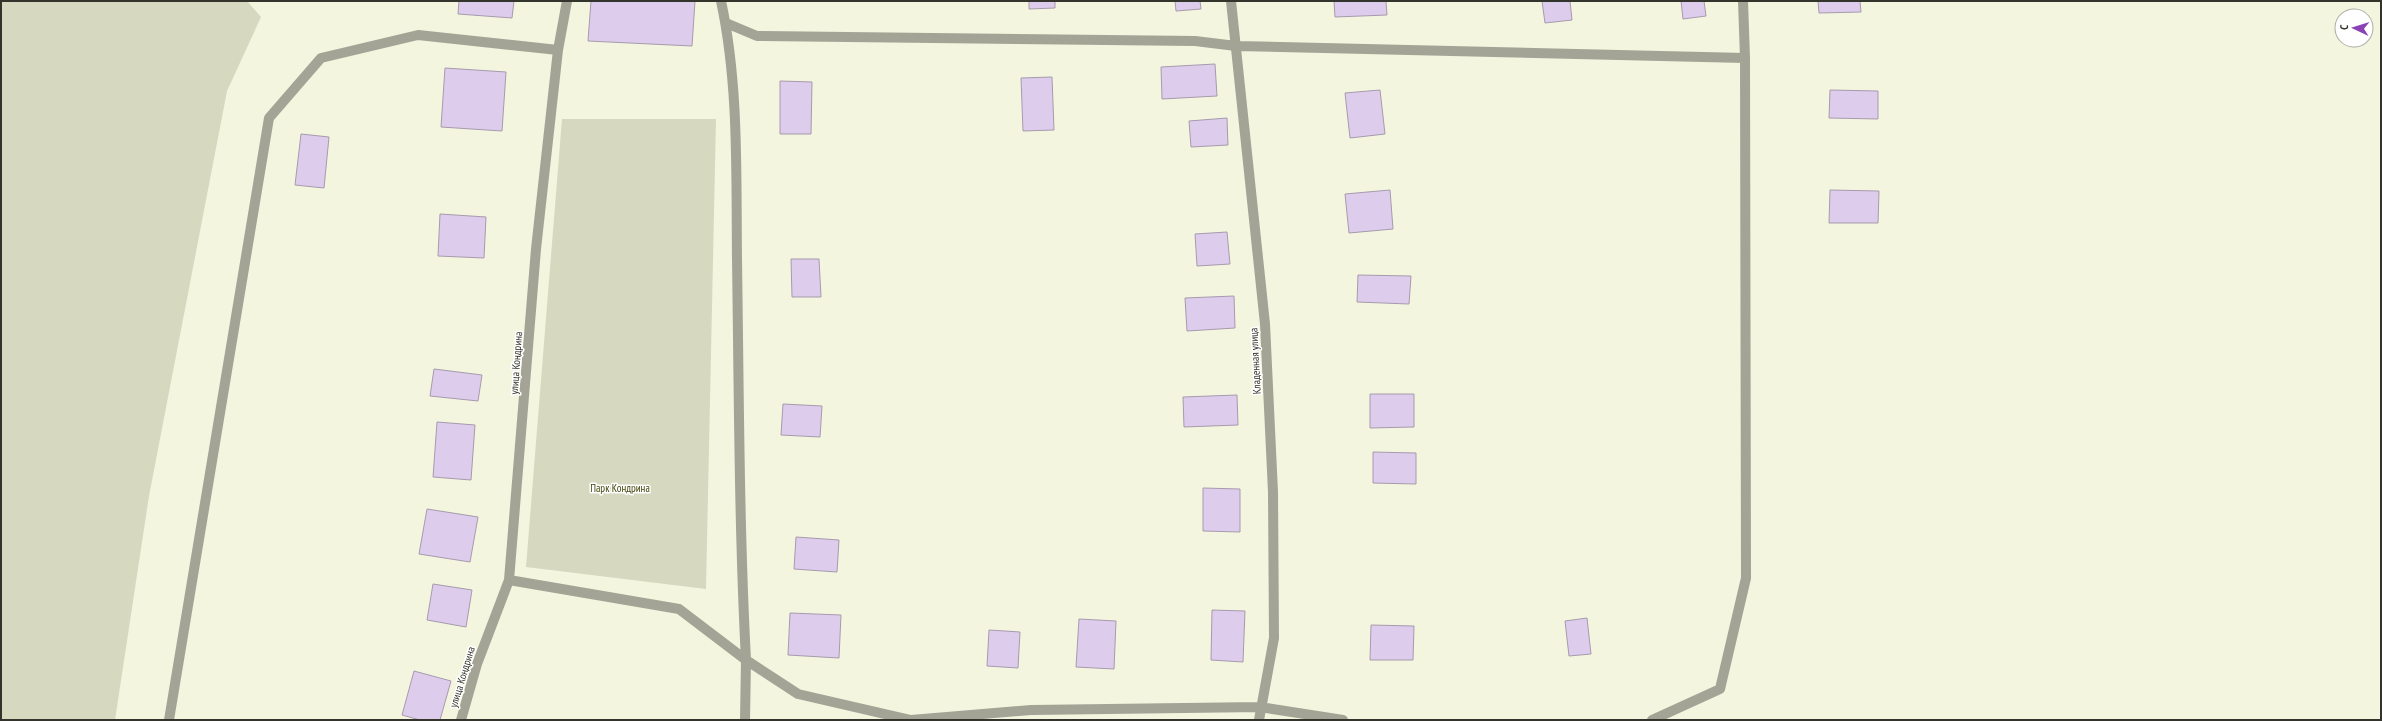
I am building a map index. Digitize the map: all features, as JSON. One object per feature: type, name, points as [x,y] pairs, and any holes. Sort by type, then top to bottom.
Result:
[{"type":"street","name":"улица Кондрина","points":[[461,720],[477,664],[509,580],[536,250],[558,50],[567,1]]},
{"type":"street","points":[[721,1],[726,23],[735,120],[741,566],[746,660],[745,720]]},
{"type":"street","name":"Кладенная улица","points":[[1231,1],[1265,324],[1273,492],[1274,638],[1260,707],[1259,720]]},
{"type":"street","points":[[1652,720],[1720,689],[1746,578],[1745,58],[1743,1]]},
{"type":"street","points":[[726,23],[757,36],[1196,41],[1236,46],[1745,58]]},
{"type":"street","points":[[169,720],[269,118],[321,58],[418,35],[558,50]]},
{"type":"street","points":[[509,580],[679,609],[746,660],[798,694],[910,720],[1031,710],[1260,707],[1343,720]]},
{"type":"green space","points":[[1,1],[247,1],[261,17],[227,91],[149,496],[115,720],[1,720]]},
{"type":"green space","name":"Парк Кондрина","points":[[562,119],[716,119],[706,589],[526,567]]},
{"type":"building","points":[[459,1],[514,1],[512,18],[458,14]]},
{"type":"building","points":[[591,1],[695,1],[692,46],[588,41]]},
{"type":"building","points":[[1029,1],[1055,1],[1055,8],[1029,9]]},
{"type":"building","points":[[1175,1],[1200,1],[1201,9],[1176,11]]},
{"type":"building","points":[[1334,1],[1386,1],[1387,15],[1335,17]]},
{"type":"building","points":[[1542,1],[1570,1],[1572,20],[1545,23]]},
{"type":"building","points":[[1681,1],[1704,1],[1706,16],[1683,19]]},
{"type":"building","points":[[1818,1],[1860,1],[1861,12],[1819,13]]},
{"type":"building","points":[[1215,64],[1217,96],[1162,99],[1161,67]]},
{"type":"building","points":[[445,68],[506,72],[502,131],[441,127]]},
{"type":"building","points":[[1052,77],[1054,130],[1023,131],[1021,78]]},
{"type":"building","points":[[780,81],[812,82],[811,134],[780,134]]},
{"type":"building","points":[[1380,90],[1385,134],[1350,138],[1345,93]]},
{"type":"building","points":[[1830,90],[1878,91],[1878,119],[1829,118]]},
{"type":"building","points":[[1227,118],[1228,145],[1191,147],[1189,121]]},
{"type":"building","points":[[301,134],[329,137],[324,188],[295,185]]},
{"type":"building","points":[[1390,190],[1393,229],[1349,233],[1345,194]]},
{"type":"building","points":[[1830,190],[1879,191],[1878,223],[1829,223]]},
{"type":"building","points":[[440,214],[486,217],[484,258],[438,256]]},
{"type":"building","points":[[1227,232],[1230,264],[1197,266],[1195,234]]},
{"type":"building","points":[[791,259],[819,259],[821,297],[792,297]]},
{"type":"building","points":[[1358,275],[1411,276],[1409,304],[1357,302]]},
{"type":"building","points":[[1234,296],[1235,328],[1187,331],[1185,298]]},
{"type":"building","points":[[434,369],[482,375],[478,401],[430,396]]},
{"type":"building","points":[[1370,394],[1414,394],[1414,427],[1370,428]]},
{"type":"building","points":[[1237,395],[1238,425],[1184,427],[1183,397]]},
{"type":"building","points":[[783,404],[822,406],[820,437],[781,435]]},
{"type":"building","points":[[437,422],[475,425],[471,480],[433,477]]},
{"type":"building","points":[[1373,452],[1416,453],[1416,484],[1373,483]]},
{"type":"building","points":[[1203,488],[1240,489],[1240,532],[1203,531]]},
{"type":"building","points":[[427,509],[478,517],[470,562],[419,554]]},
{"type":"building","points":[[796,537],[839,540],[837,572],[794,569]]},
{"type":"building","points":[[433,584],[472,590],[466,627],[427,620]]},
{"type":"building","points":[[1212,610],[1245,611],[1243,662],[1211,660]]},
{"type":"building","points":[[790,613],[841,615],[839,658],[788,655]]},
{"type":"building","points":[[1587,618],[1591,654],[1569,656],[1565,621]]},
{"type":"building","points":[[1079,619],[1116,621],[1114,669],[1076,667]]},
{"type":"building","points":[[1371,625],[1414,626],[1413,660],[1370,660]]},
{"type":"building","points":[[989,630],[1020,632],[1018,668],[987,666]]},
{"type":"building","points":[[414,671],[451,681],[440,720],[420,720],[402,715]]}]
